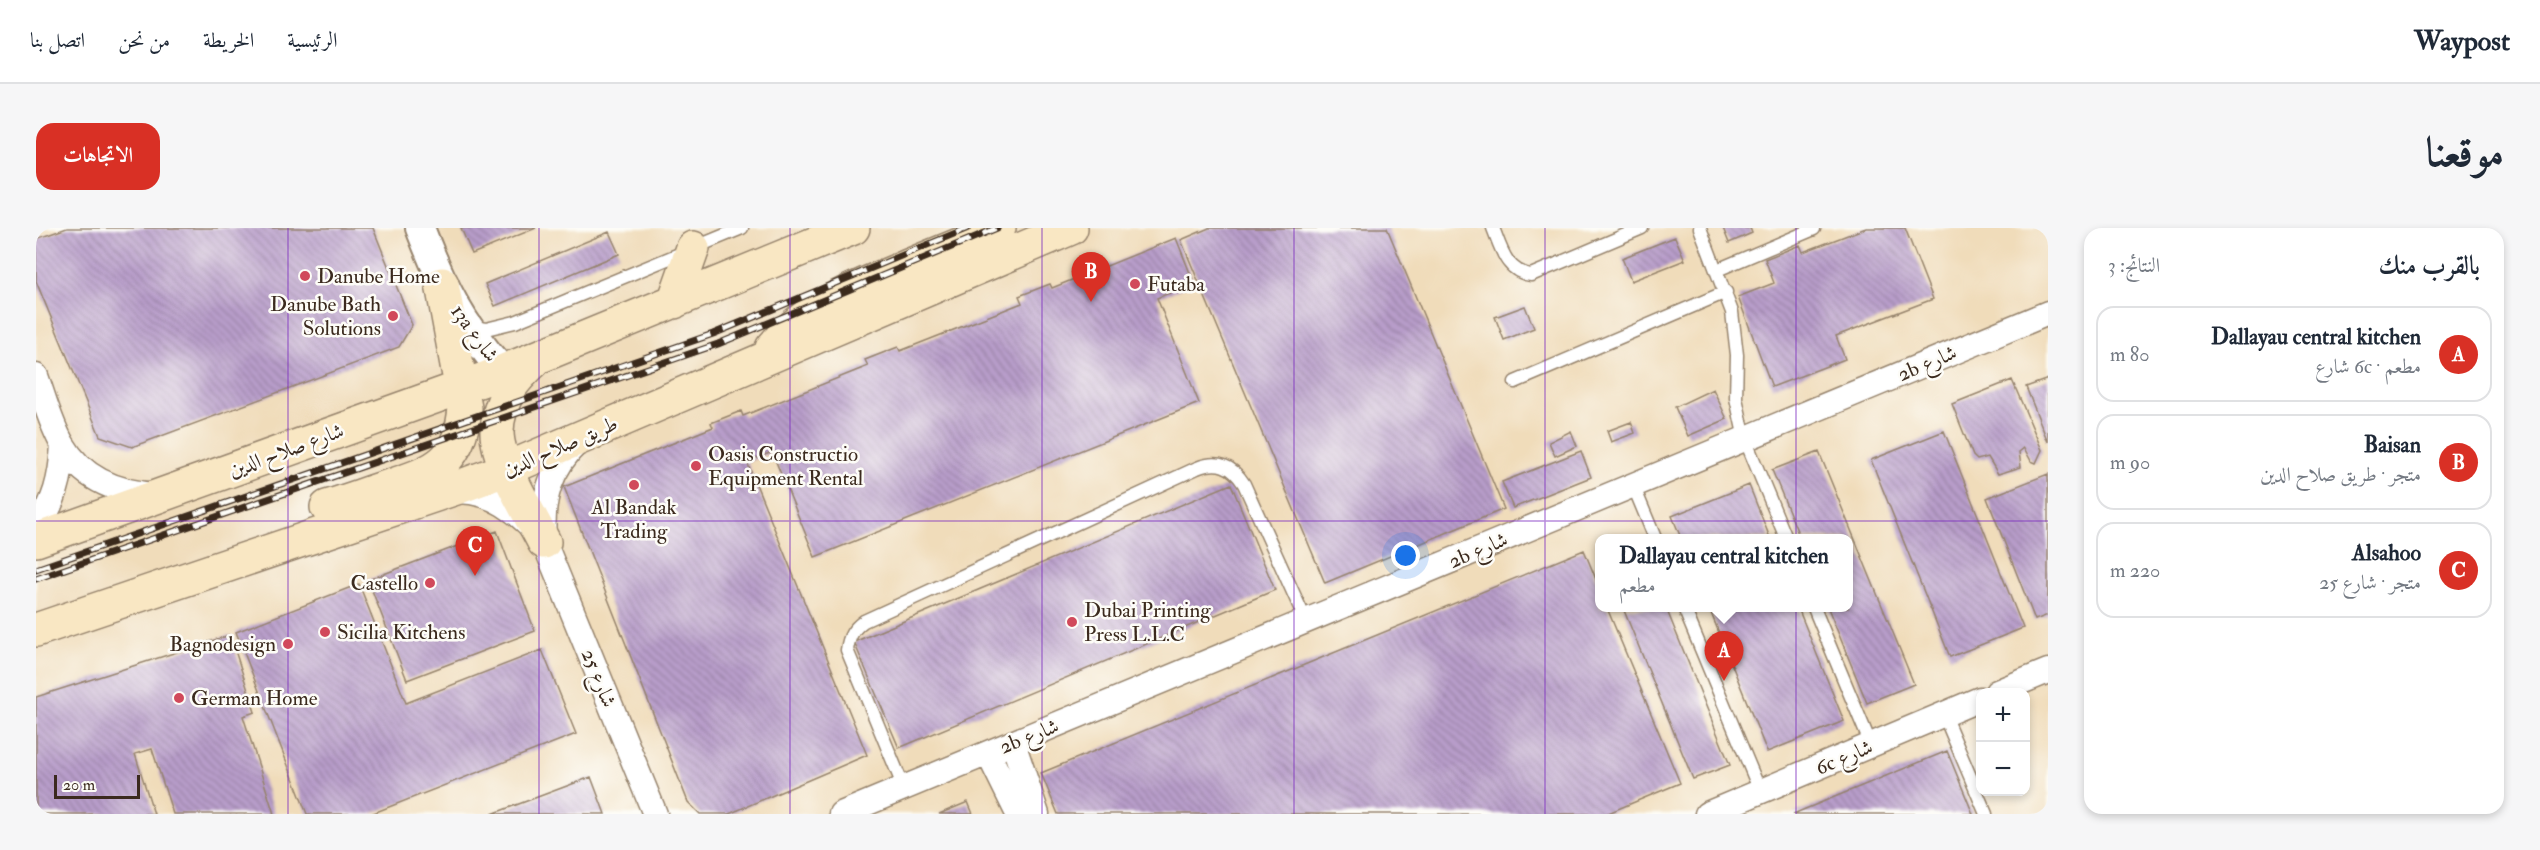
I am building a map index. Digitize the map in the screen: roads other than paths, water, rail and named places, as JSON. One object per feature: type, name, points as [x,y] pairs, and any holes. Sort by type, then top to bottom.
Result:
[{"type":"main road","points":[[544,542],[507,469],[500,450],[497,432],[498,416],[512,385],[536,359],[853,228]]},
{"type":"main road","points":[[764,359],[783,336],[806,315],[831,299],[999,228]]},
{"type":"main road","name":"طريق صلاح الدين","points":[[36,630],[507,469],[1071,228]]},
{"type":"main road","points":[[674,302],[693,248]]},
{"type":"main road","points":[[89,612],[123,582],[143,571],[428,473],[444,461],[460,437],[465,408],[442,284]]},
{"type":"main road","name":"شارع صلاح الدين","points":[[36,540],[536,359]]},
{"type":"street","name":"13a شارع","points":[[420,228],[442,284],[468,327],[503,371]]},
{"type":"street","name":"2b شارع","points":[[841,814],[2048,313]]},
{"type":"street","points":[[36,376],[63,445],[81,468],[105,485],[133,494],[162,496]]},
{"type":"street","name":"شارع 25","points":[[544,542],[542,518],[551,479],[568,452],[585,435]]},
{"type":"street","points":[[36,530],[55,497],[62,471],[63,445]]},
{"type":"street","name":"شارع 25","points":[[438,494],[456,491],[477,494],[497,501],[515,511],[531,525],[544,542],[655,814]]},
{"type":"street","points":[[2009,688],[2048,671]]},
{"type":"street","name":"6c شارع","points":[[1714,813],[1760,791],[1976,701]]},
{"type":"street","points":[[1013,743],[1037,814]]},
{"type":"street","points":[[988,753],[1018,814]]},
{"type":"lane","points":[[468,327],[486,329],[508,325],[742,228]]},
{"type":"lane","points":[[1493,228],[1509,266],[1522,274],[1530,275],[1642,228]]},
{"type":"lane","points":[[1700,228],[1726,292],[1735,334],[1736,398],[1745,439],[1784,534]]},
{"type":"lane","points":[[1717,270],[1814,230]]},
{"type":"lane","points":[[1515,382],[1726,292]]},
{"type":"lane","points":[[904,788],[847,650],[848,638],[854,628],[864,621],[1197,468],[1210,463],[1224,465],[1236,472],[1244,484],[1306,621]]},
{"type":"lane","points":[[1633,485],[1653,534]]},
{"type":"lane","points":[[1686,612],[1760,791]]},
{"type":"lane","points":[[1817,612],[1871,745]]},
{"type":"lane","points":[[1944,715],[1986,814]]},
{"type":"railway","points":[[36,569],[713,334],[968,228]]},
{"type":"railway","points":[[36,579],[718,344],[997,228]]},
{"type":"place","name":"Danube Home","points":[[305,276]]},
{"type":"place","name":"Futaba","points":[[1135,284]]},
{"type":"place","name":"Baisan","points":[[1091,302]]},
{"type":"place","name":"Danube Bath Solutions","points":[[393,316]]},
{"type":"place","name":"Oasis Constructio Equipment Rental","points":[[696,466]]},
{"type":"place","name":"Al Bandak Trading","points":[[634,485]]},
{"type":"place","name":"Alsahoo","points":[[475,576]]},
{"type":"place","name":"Castello","points":[[430,583]]},
{"type":"place","name":"Dubai Printing Press L.L.C","points":[[1072,622]]},
{"type":"place","name":"Sicilia Kitchens","points":[[325,632]]},
{"type":"place","name":"Bagnodesign","points":[[288,644]]},
{"type":"place","name":"Dallayau central kitchen","points":[[1724,681]]},
{"type":"place","name":"German Home","points":[[179,698]]}]
